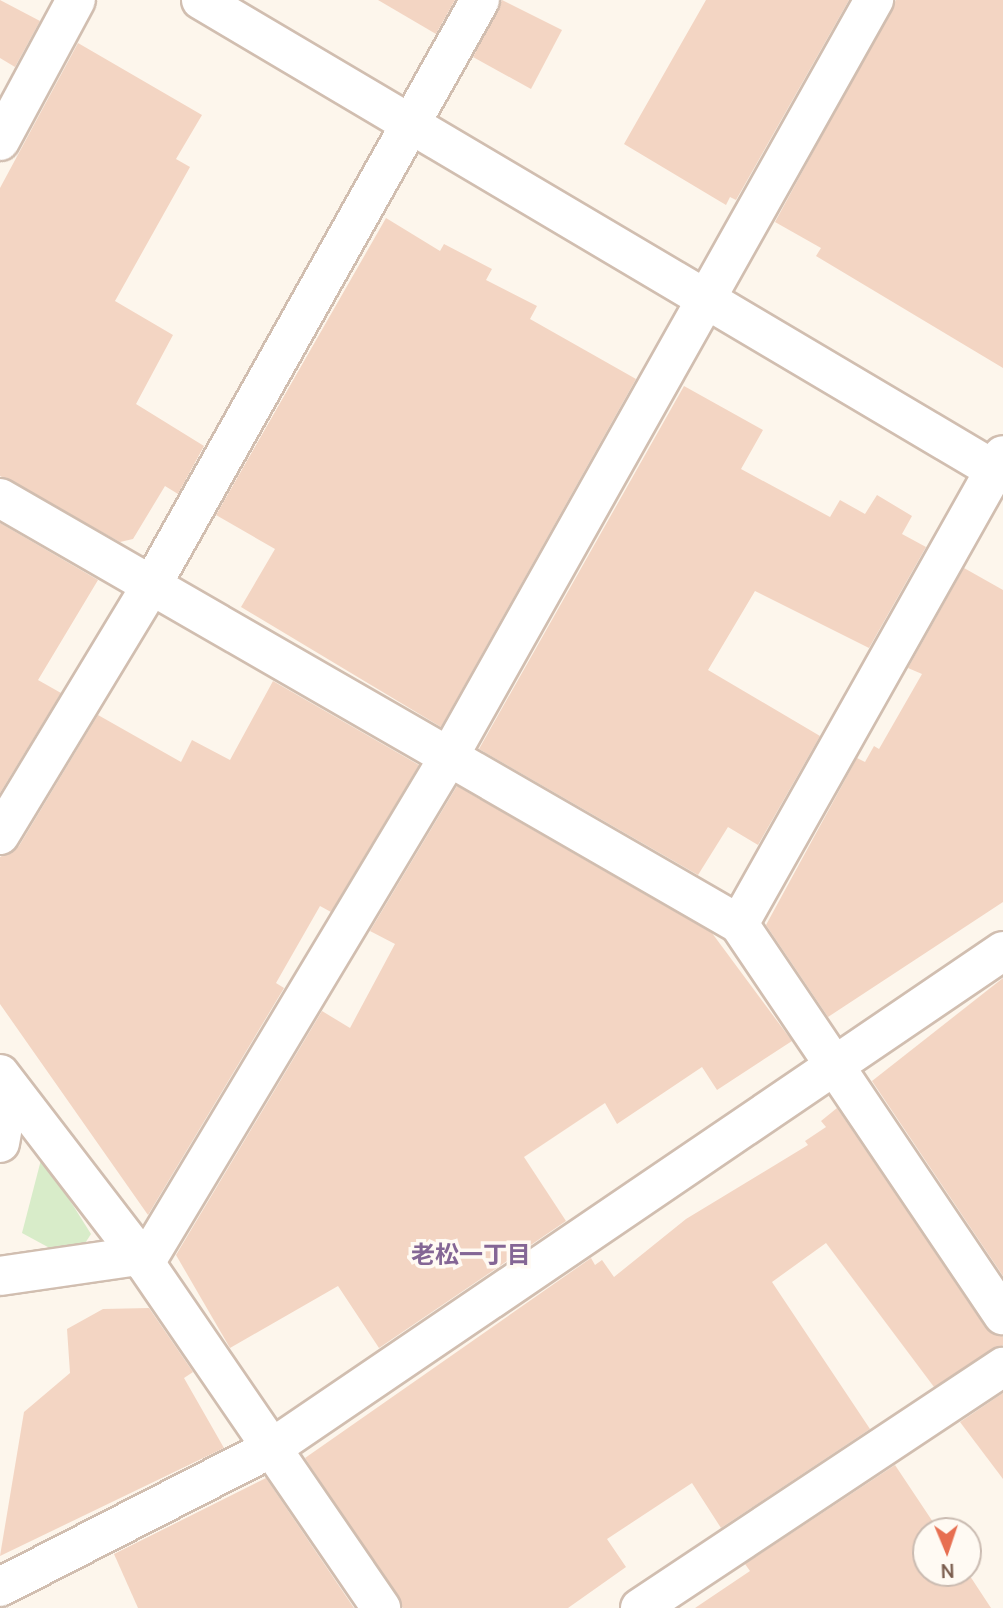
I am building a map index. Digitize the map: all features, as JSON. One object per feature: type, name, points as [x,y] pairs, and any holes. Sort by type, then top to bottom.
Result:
[{"type":"street","points":[[0,141],[76,0]]},
{"type":"street","points":[[201,0],[703,299],[1000,466],[739,924]]},
{"type":"street","points":[[0,835],[154,582],[480,0]]},
{"type":"street","points":[[141,1259],[447,760],[703,299],[874,0]]},
{"type":"street","points":[[0,498],[154,582],[447,760],[739,924],[837,1065],[1003,1315]]},
{"type":"street","points":[[0,1587],[272,1448],[1003,951]]},
{"type":"street","points":[[5,1081],[141,1259],[381,1608]]},
{"type":"street","points":[[0,1143],[5,1081]]},
{"type":"street","points":[[0,1276],[141,1259]]},
{"type":"street","points":[[640,1608],[1003,1367]]},
{"type":"green space","points":[[42,1156],[91,1234],[80,1251],[57,1252],[22,1233]]},
{"type":"building","points":[[0,0],[40,21],[15,67],[0,58]]},
{"type":"building","points":[[378,0],[455,0],[436,34]]},
{"type":"building","points":[[502,0],[562,30],[531,89],[473,57]]},
{"type":"building","points":[[706,0],[849,0],[736,200],[730,197],[726,205],[624,144]]},
{"type":"building","points":[[896,0],[1003,0],[1003,368],[816,256],[821,248],[775,222]]},
{"type":"building","points":[[78,43],[202,115],[176,159],[190,167],[115,301],[173,335],[136,404],[204,446],[178,494],[165,486],[133,539],[120,542],[0,476],[0,188]]},
{"type":"building","points":[[386,218],[440,251],[444,244],[492,269],[486,280],[537,306],[530,319],[636,379],[441,727],[241,607],[275,549],[216,515]]},
{"type":"building","points":[[684,386],[763,430],[741,469],[830,517],[840,500],[865,514],[877,495],[912,516],[902,534],[926,547],[869,648],[755,591],[708,670],[820,736],[758,845],[728,827],[698,875],[479,749]]},
{"type":"building","points":[[0,523],[98,580],[38,680],[61,693],[0,793]]},
{"type":"building","points":[[964,568],[1003,590],[1003,902],[828,1017],[766,925],[857,758],[865,762],[874,746],[879,749],[922,674],[908,668]]},
{"type":"building","points":[[273,681],[419,765],[331,912],[320,906],[276,983],[284,988],[148,1215],[0,1004],[0,857],[19,846],[98,715],[181,762],[192,740],[230,760]]},
{"type":"building","points":[[457,786],[712,933],[792,1041],[717,1090],[702,1067],[617,1124],[605,1103],[524,1157],[566,1221],[379,1348],[338,1286],[230,1348],[176,1255],[322,1011],[350,1028],[395,944],[370,931]]},
{"type":"building","points":[[1003,978],[1003,1276],[872,1081]]},
{"type":"building","points":[[837,1108],[985,1327],[1003,1337],[1003,1345],[934,1387],[826,1243],[772,1282],[870,1429],[721,1528],[692,1483],[607,1539],[626,1567],[568,1608],[403,1608],[305,1458],[591,1258],[595,1265],[602,1260],[614,1277],[686,1219],[808,1145],[805,1141],[826,1127],[821,1121]]},
{"type":"building","points":[[149,1308],[193,1372],[184,1378],[224,1448],[0,1556],[24,1412],[70,1373],[67,1329],[103,1309]]},
{"type":"building","points":[[1003,1393],[1003,1479],[960,1422]]},
{"type":"building","points":[[895,1465],[930,1517],[912,1517],[912,1587],[977,1587],[991,1608],[695,1608],[750,1571],[745,1564]]},
{"type":"building","points":[[266,1478],[354,1608],[138,1608],[114,1554]]},
{"type":"district","name":"老松一丁目","points":[[471,1254]]}]
